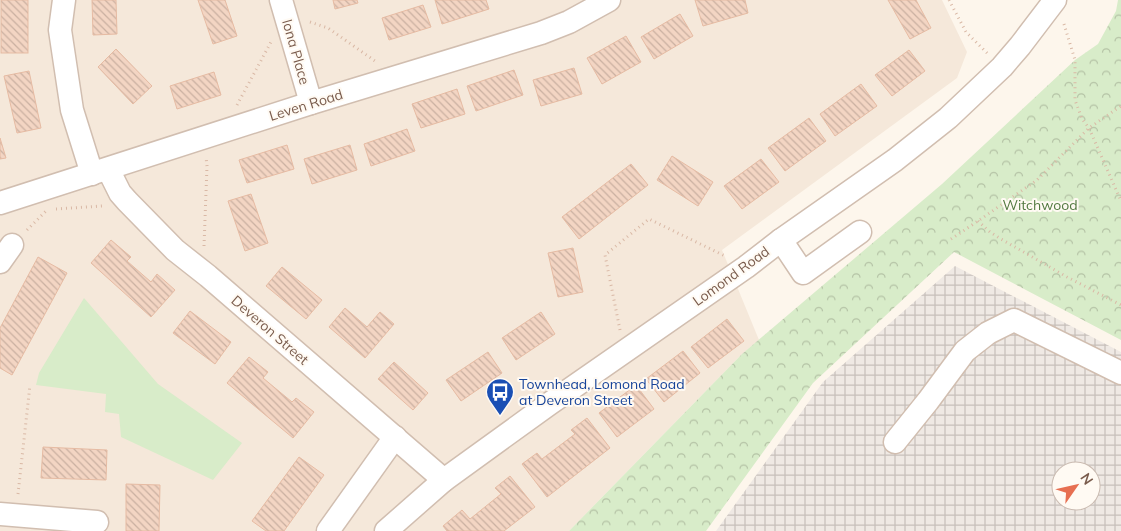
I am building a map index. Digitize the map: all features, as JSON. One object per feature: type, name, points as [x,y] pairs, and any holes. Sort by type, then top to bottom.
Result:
[{"type":"street","name":"Deveron Street","points":[[64,0],[60,30],[72,110],[100,172],[175,250],[208,276],[444,480]]},
{"type":"street","name":"Iona Place","points":[[281,0],[311,103]]},
{"type":"street","name":"Leven Road","points":[[0,203],[311,103],[541,33],[569,22],[608,0]]},
{"type":"street","name":"Lomond Road","points":[[386,531],[444,480],[895,160],[948,118],[1002,67],[1020,46],[1058,9]]},
{"type":"street","points":[[780,240],[803,273],[860,232]]},
{"type":"street","points":[[895,442],[965,351],[988,333],[1014,320],[1121,373]]},
{"type":"street","points":[[328,531],[395,437]]},
{"type":"street","points":[[8,514],[97,522]]},
{"type":"path","points":[[949,0],[966,32],[985,51]]},
{"type":"path","points":[[1058,9],[1076,60],[1075,100],[1082,119],[1089,128],[1121,201]]},
{"type":"path","points":[[951,239],[1037,180],[1089,128],[1121,106]]},
{"type":"path","points":[[207,166],[203,258],[208,276]]},
{"type":"path","points":[[6,253],[48,209],[109,206],[123,197]]},
{"type":"path","points":[[624,351],[605,255],[649,219],[746,267]]},
{"type":"path","points":[[978,221],[1001,239],[1066,277],[1121,305]]},
{"type":"path","points":[[8,514],[21,456],[30,385]]},
{"type":"shaded area","points":[[0,0],[942,0],[967,52],[957,78],[722,250],[759,340],[742,354],[569,531],[0,531]]},
{"type":"shaded area","points":[[955,266],[1121,352],[1121,531],[716,531],[823,382]]},
{"type":"green space","name":"Witchwood","points":[[1118,0],[1121,0],[1121,340],[954,252],[813,383],[706,531],[569,531],[742,354],[942,184],[1075,60],[1098,44],[1116,11]]},
{"type":"green space","points":[[84,298],[158,384],[242,443],[213,480],[121,437],[119,414],[105,412],[106,394],[36,385],[39,373]]},
{"type":"building","points":[[1,0],[28,0],[28,53],[1,53]]},
{"type":"building","points":[[92,0],[116,0],[117,34],[93,35]]},
{"type":"building","points":[[198,0],[225,0],[237,36],[213,44]]},
{"type":"building","points":[[333,0],[357,0],[358,3],[335,9]]},
{"type":"building","points":[[435,0],[486,0],[489,9],[442,24]]},
{"type":"building","points":[[695,0],[745,0],[748,13],[703,26]]},
{"type":"building","points":[[888,0],[916,0],[931,28],[910,39]]},
{"type":"building","points":[[423,5],[431,27],[389,40],[382,18]]},
{"type":"building","points":[[680,14],[693,36],[654,59],[641,37]]},
{"type":"building","points":[[626,36],[641,62],[602,84],[587,58]]},
{"type":"building","points":[[116,49],[152,86],[133,104],[98,67]]},
{"type":"building","points":[[909,50],[925,71],[892,96],[875,75]]},
{"type":"building","points":[[574,68],[582,94],[541,106],[533,80]]},
{"type":"building","points":[[514,70],[523,95],[476,111],[467,86]]},
{"type":"building","points":[[29,71],[41,128],[17,133],[4,76]]},
{"type":"building","points":[[214,72],[221,95],[177,109],[170,86]]},
{"type":"building","points":[[861,84],[877,106],[835,136],[820,114]]},
{"type":"building","points":[[457,89],[465,114],[421,128],[412,104]]},
{"type":"building","points":[[809,118],[826,141],[785,171],[768,148]]},
{"type":"building","points":[[407,129],[415,151],[371,166],[364,144]]},
{"type":"building","points":[[0,138],[6,158],[0,159]]},
{"type":"building","points":[[287,145],[294,169],[247,183],[239,160]]},
{"type":"building","points":[[350,145],[357,170],[312,184],[304,159]]},
{"type":"building","points":[[672,156],[713,182],[698,206],[657,180]]},
{"type":"building","points":[[761,159],[779,182],[742,209],[724,186]]},
{"type":"building","points":[[631,164],[648,185],[579,239],[562,217]]},
{"type":"building","points":[[251,194],[268,243],[245,251],[228,201]]},
{"type":"building","points":[[111,240],[131,257],[127,261],[151,282],[157,274],[175,290],[151,317],[91,263]]},
{"type":"building","points":[[573,248],[583,292],[558,297],[548,253]]},
{"type":"building","points":[[38,257],[67,273],[12,375],[0,368],[0,328]]},
{"type":"building","points":[[282,267],[322,300],[306,319],[266,286]]},
{"type":"building","points":[[345,308],[367,327],[380,312],[394,324],[365,358],[329,327]]},
{"type":"building","points":[[190,311],[231,342],[215,364],[173,333]]},
{"type":"building","points":[[541,312],[555,334],[516,360],[502,338]]},
{"type":"building","points":[[727,319],[744,341],[708,368],[691,347]]},
{"type":"building","points":[[683,351],[700,373],[664,402],[646,379]]},
{"type":"building","points":[[488,352],[502,373],[461,401],[446,380]]},
{"type":"building","points":[[249,357],[268,372],[263,378],[292,402],[296,398],[314,412],[293,438],[227,383]]},
{"type":"building","points":[[394,362],[428,393],[413,410],[378,379]]},
{"type":"building","points":[[636,385],[654,409],[617,437],[599,413]]},
{"type":"building","points":[[587,418],[610,448],[547,497],[522,464],[537,453],[542,459],[575,434],[571,430]]},
{"type":"building","points":[[43,447],[107,450],[106,480],[41,478]]},
{"type":"building","points":[[299,457],[324,475],[284,531],[266,531],[252,521]]},
{"type":"building","points":[[510,476],[535,507],[504,531],[447,531],[443,526],[462,510],[470,519],[501,494],[495,488]]},
{"type":"building","points":[[126,484],[160,485],[159,531],[126,531]]},
{"type":"place","name":"Townhead, Lomond Road at Deveron Street","points":[[500,416]]}]
